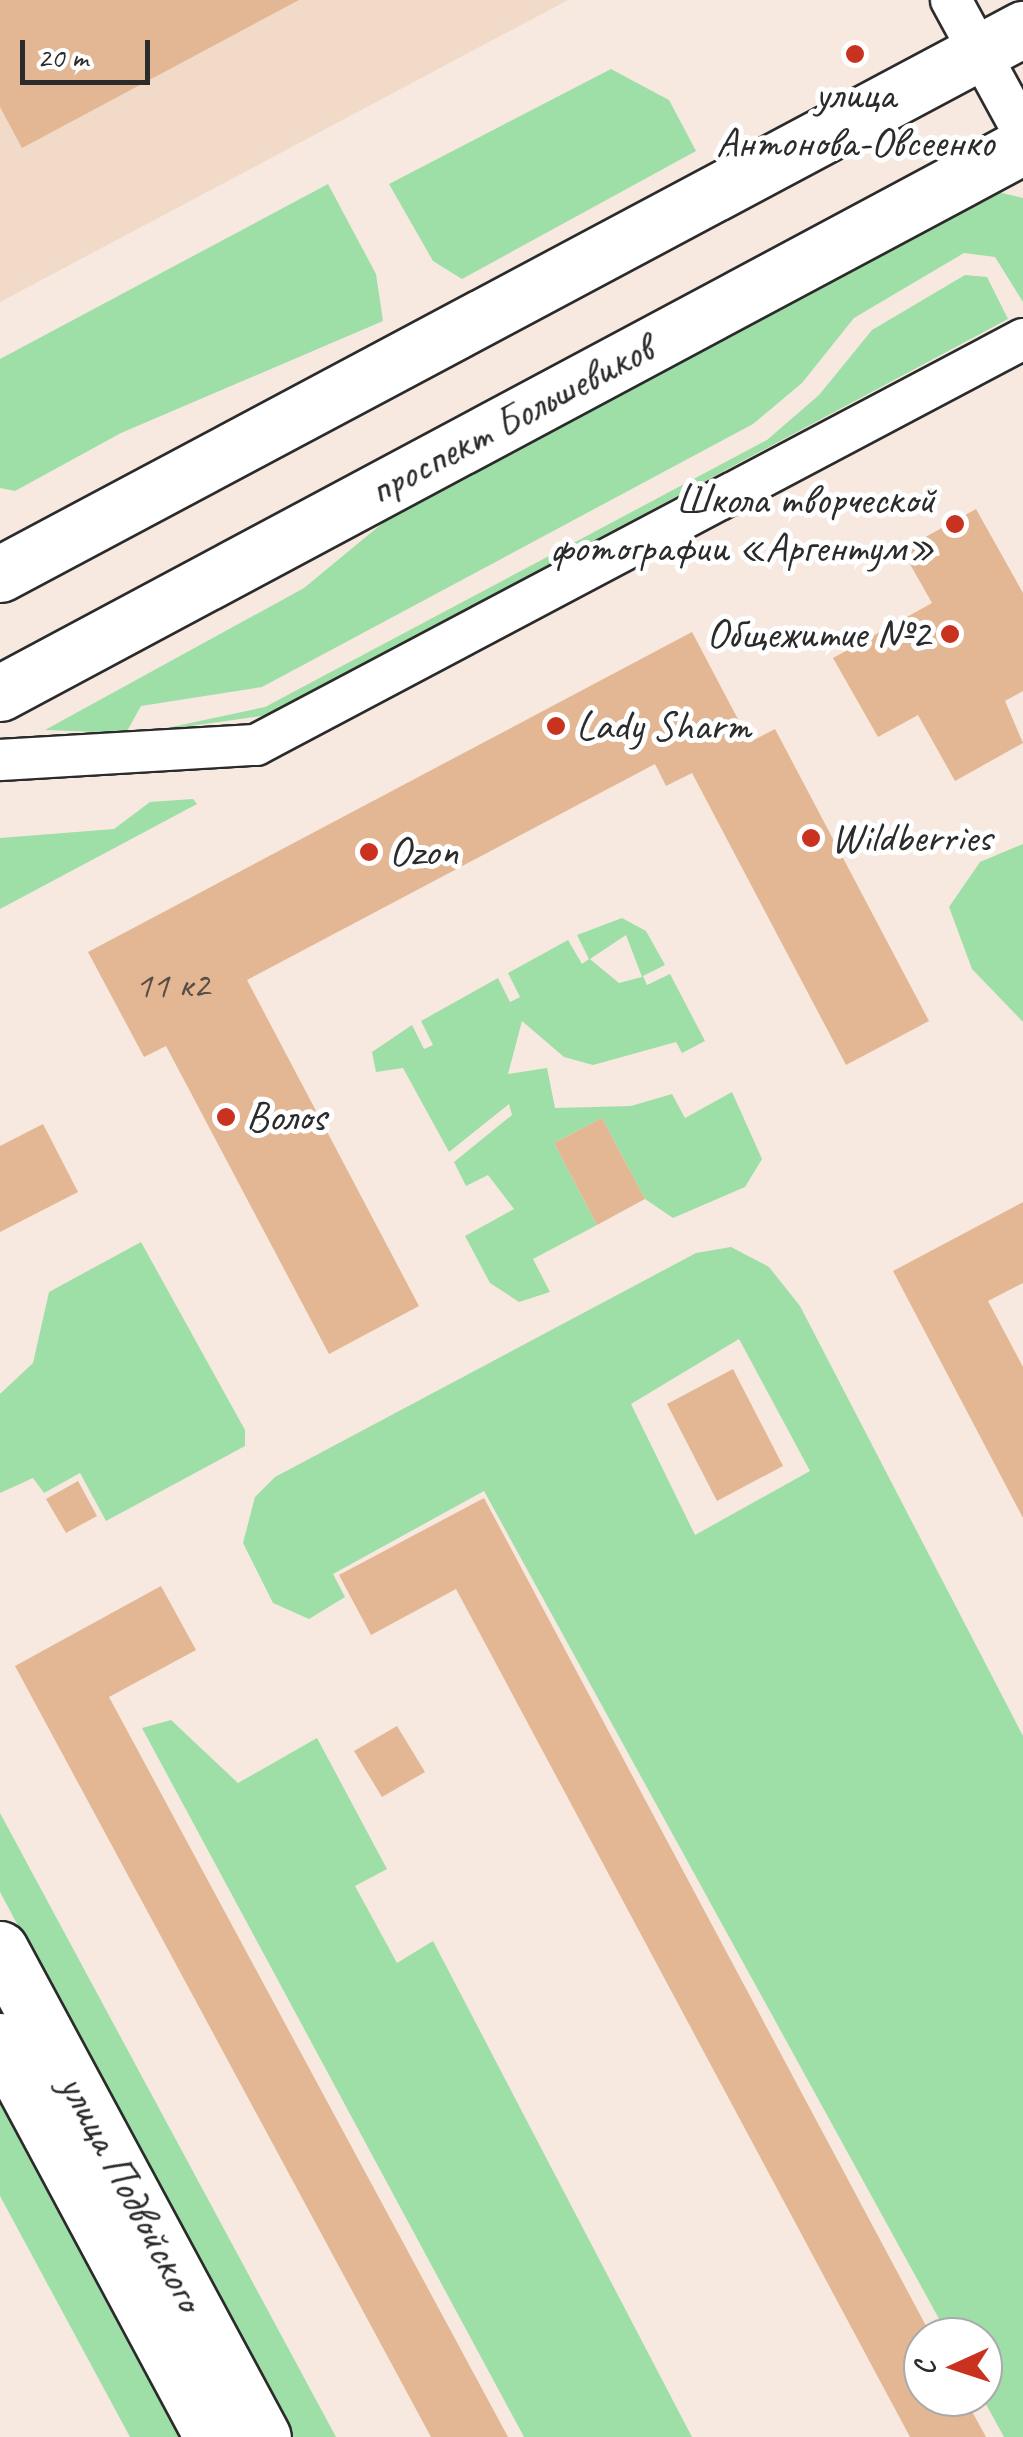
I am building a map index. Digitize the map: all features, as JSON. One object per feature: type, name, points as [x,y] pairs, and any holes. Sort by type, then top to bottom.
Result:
[{"type":"main road","points":[[0,574],[1002,40]]},
{"type":"main road","name":"проспект Большевиков","points":[[0,693],[1023,146]]},
{"type":"main road","name":"улица Подвойского","points":[[0,1948],[262,2437]]},
{"type":"main road","name":"улица Подвойского","points":[[0,2041],[212,2437]]},
{"type":"street","points":[[950,0],[1002,40],[1023,132]]},
{"type":"street","points":[[0,760],[256,745],[1023,340]]},
{"type":"shaded area","points":[[0,0],[568,0],[0,302]]},
{"type":"green space","points":[[611,69],[669,100],[696,151],[462,279],[433,261],[389,184]]},
{"type":"green space","points":[[328,184],[376,274],[383,321],[121,433],[15,491],[0,488],[0,359]]},
{"type":"green space","points":[[998,192],[1023,198],[1023,302],[995,257],[964,253],[854,318],[802,383],[753,424],[262,687],[141,706],[126,733],[45,730],[304,588],[396,512]]},
{"type":"green space","points":[[965,275],[987,277],[1008,319],[268,715],[148,732],[265,707],[767,440],[819,395],[872,330]]},
{"type":"green space","points":[[193,799],[197,804],[0,909],[0,838],[114,829],[150,802]]},
{"type":"green space","points":[[1023,844],[1023,1022],[972,969],[949,907],[980,862]]},
{"type":"green space","points":[[622,918],[646,931],[665,965],[643,976],[647,985],[670,974],[705,1041],[682,1053],[676,1042],[593,1065],[564,1057],[522,1021],[508,1074],[547,1068],[555,1108],[631,1106],[672,1094],[685,1118],[732,1092],[762,1159],[745,1187],[673,1218],[645,1199],[602,1118],[554,1143],[597,1225],[533,1259],[550,1292],[519,1302],[490,1283],[465,1236],[514,1209],[488,1175],[466,1186],[454,1162],[512,1115],[509,1104],[449,1152],[403,1068],[376,1072],[372,1052],[412,1025],[424,1049],[433,1045],[421,1021],[498,978],[510,1002],[520,997],[508,973],[568,940],[582,964],[589,959],[577,935]],"holes":[[[626,935],[642,977],[619,983],[590,959]]]},
{"type":"green space","points":[[141,1242],[245,1430],[245,1446],[106,1521],[80,1473],[44,1493],[33,1478],[0,1493],[0,1394],[33,1363],[49,1292]]},
{"type":"green space","points":[[731,1247],[769,1267],[800,1306],[1023,1736],[1023,2437],[1004,2437],[993,2417],[1003,2417],[1003,2317],[938,2317],[484,1491],[333,1574],[345,1597],[309,1619],[273,1603],[243,1543],[255,1497],[275,1477],[696,1253]],"holes":[[[739,1339],[810,1471],[695,1535],[631,1404]]]},
{"type":"green space","points":[[171,1720],[238,1783],[317,1738],[387,1869],[355,1886],[397,1963],[433,1941],[692,2437],[524,2437],[142,1728]]},
{"type":"green space","points":[[0,1813],[336,2437],[291,2437],[0,1892]]},
{"type":"green space","points":[[0,2091],[186,2437],[130,2437],[0,2196]]},
{"type":"building","points":[[0,0],[299,0],[22,148],[0,107]]},
{"type":"building","name":"Общежитие №2","points":[[976,509],[1023,593],[1023,691],[1005,701],[1023,743],[955,781],[918,715],[878,737],[833,658],[932,603],[902,550]]},
{"type":"building","points":[[692,632],[750,742],[775,729],[929,1021],[846,1065],[692,773],[666,786],[655,764],[247,980],[419,1306],[329,1354],[166,1046],[144,1057],[88,952]]},
{"type":"building","points":[[602,1118],[645,1199],[597,1225],[554,1143]]},
{"type":"building","points":[[43,1124],[78,1192],[0,1232],[0,1146]]},
{"type":"building","points":[[1023,1202],[1023,1283],[988,1301],[1023,1367],[1023,1518],[893,1271]]},
{"type":"building","points":[[733,1369],[783,1466],[717,1501],[667,1404]]},
{"type":"building","points":[[78,1481],[97,1516],[66,1533],[46,1499]]},
{"type":"building","points":[[484,1498],[921,2317],[903,2317],[903,2417],[975,2417],[986,2437],[910,2437],[456,1589],[371,1635],[339,1575]]},
{"type":"building","points":[[161,1586],[196,1650],[109,1697],[508,2437],[431,2437],[15,1666]]},
{"type":"building","points":[[397,1726],[425,1772],[382,1797],[354,1751]]},
{"type":"place","name":"улица Антонова-Овсеенко","points":[[855,54]]},
{"type":"place","name":"Школа творческой фотографии «Аргентум»","points":[[955,524]]},
{"type":"place","name":"Общежитие №2","points":[[950,634]]},
{"type":"place","name":"Lady Sharm","points":[[556,726]]},
{"type":"place","name":"Wildberries","points":[[811,838]]},
{"type":"place","name":"Ozon","points":[[369,852]]},
{"type":"place","name":"Волоs","points":[[226,1117]]}]
